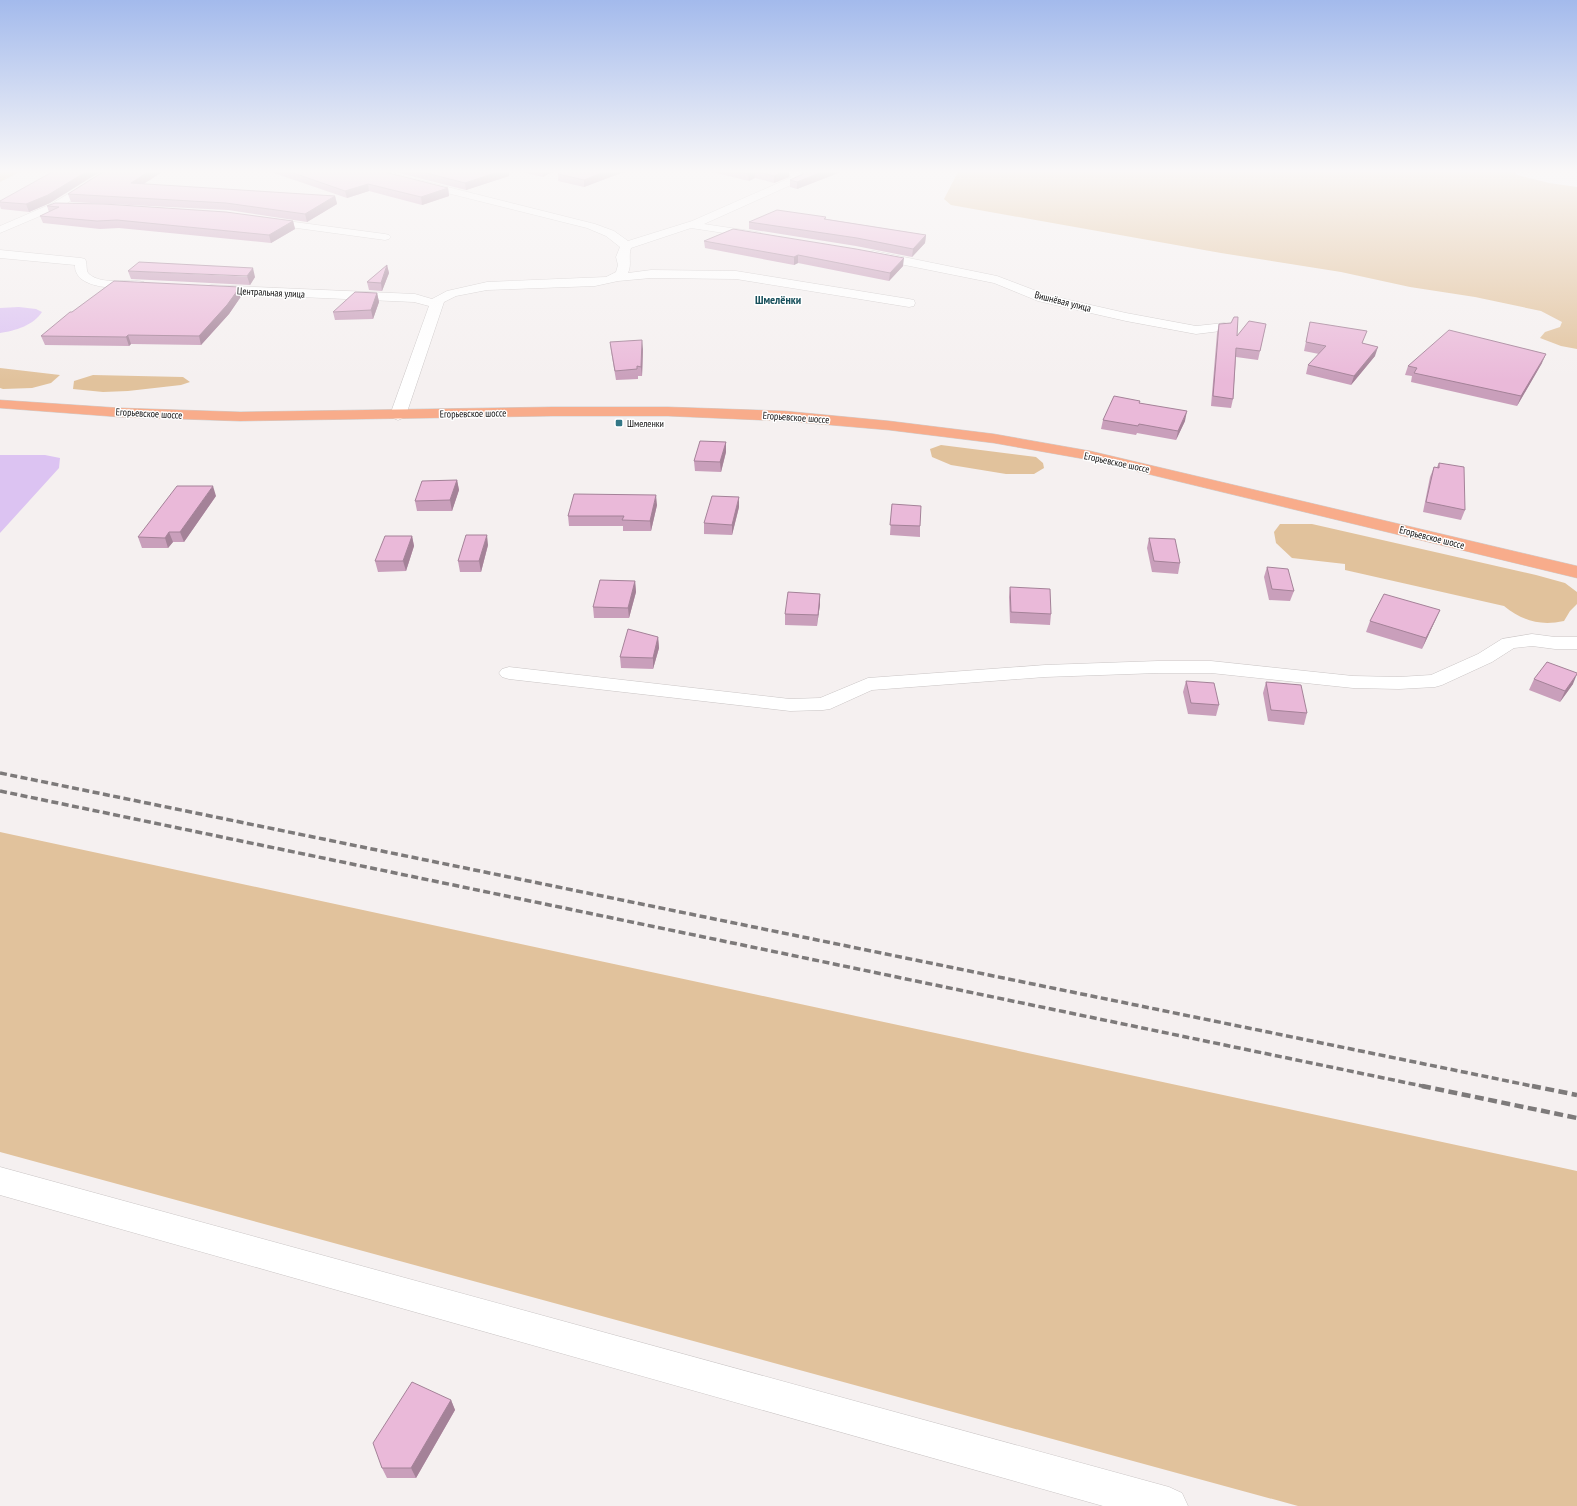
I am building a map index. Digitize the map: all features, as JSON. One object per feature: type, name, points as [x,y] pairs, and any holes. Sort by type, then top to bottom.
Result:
[{"type":"main road","name":"Егорьевское шоссе","points":[[0,404],[218,416],[398,415],[564,411],[706,412],[788,416],[954,433],[1066,451],[1156,470],[1577,572]]},
{"type":"street","points":[[621,240],[626,246]]},
{"type":"street","points":[[626,246],[644,240]]},
{"type":"street","points":[[614,278],[619,276],[623,271],[625,263],[622,257],[626,246]]},
{"type":"street","name":"Вишнёвая улица","points":[[863,253],[997,280],[1044,298],[1126,316],[1196,330],[1224,327]]},
{"type":"street","points":[[0,254],[81,262],[79,268],[83,275],[91,280],[104,283],[151,286]]},
{"type":"street","points":[[398,415],[436,304],[438,300],[445,295],[496,285],[592,282],[651,274],[736,275],[909,303]]},
{"type":"street","name":"Центральная улица","points":[[198,288],[415,298],[436,304]]},
{"type":"street","points":[[509,673],[790,705],[824,704],[868,684],[1037,672],[1136,668],[1211,667],[1353,682],[1399,684],[1435,680],[1485,658],[1509,643],[1532,640],[1555,643],[1577,643]]},
{"type":"street","points":[[0,1181],[1169,1506]]},
{"type":"shaded area","points":[[1149,240],[1577,240],[1577,349],[1561,346],[1540,338],[1545,332],[1560,327],[1562,322],[1541,311],[1475,297],[1410,287],[1341,272]]},
{"type":"shaded area","points":[[19,307],[36,309],[42,312],[39,317],[24,327],[0,333],[0,308]]},
{"type":"shaded area","points":[[0,368],[60,375],[51,383],[32,388],[3,389],[0,388]]},
{"type":"shaded area","points":[[93,375],[183,377],[190,382],[181,385],[128,391],[103,392],[73,389],[74,381]]},
{"type":"shaded area","points":[[941,445],[1036,457],[1043,463],[1044,468],[1034,474],[1006,474],[951,465],[932,457],[930,449]]},
{"type":"shaded area","points":[[0,455],[45,455],[60,458],[59,468],[0,533]]},
{"type":"shaded area","points":[[1280,524],[1312,524],[1536,575],[1565,583],[1577,592],[1577,604],[1570,611],[1564,621],[1547,623],[1532,621],[1525,619],[1504,606],[1345,570],[1345,564],[1292,558],[1276,543],[1274,532]]},
{"type":"shaded area","points":[[0,832],[1577,1171],[1577,1506],[1298,1506],[0,1152]]},
{"type":"building","points":[[802,240],[904,258],[890,273],[798,255],[794,257],[704,241]]},
{"type":"building","points":[[869,240],[921,240],[913,249]]},
{"type":"building","points":[[139,262],[253,268],[247,276],[128,271]]},
{"type":"building","points":[[387,265],[381,283],[367,282]]},
{"type":"building","points":[[114,281],[240,287],[227,305],[199,336],[41,336],[70,312]]},
{"type":"building","points":[[355,292],[377,293],[371,310],[333,312]]},
{"type":"building","points":[[1234,317],[1238,317],[1237,336],[1249,321],[1266,324],[1260,351],[1236,348],[1233,399],[1213,396],[1219,324],[1231,323]]},
{"type":"building","points":[[1310,322],[1367,331],[1362,343],[1378,347],[1354,376],[1308,365],[1326,346],[1306,342]]},
{"type":"building","points":[[1449,330],[1546,354],[1521,396],[1414,373],[1417,368],[1408,366]]},
{"type":"building","points":[[642,340],[641,367],[637,366],[637,369],[615,371],[610,342]]},
{"type":"building","points":[[1114,396],[1140,401],[1139,403],[1187,411],[1178,431],[1139,424],[1138,426],[1103,420]]},
{"type":"building","points":[[700,441],[726,442],[720,462],[694,461]]},
{"type":"building","points":[[1439,463],[1464,467],[1465,510],[1426,502],[1434,467],[1439,468]]},
{"type":"building","points":[[457,480],[450,500],[415,501],[422,481]]},
{"type":"building","points":[[177,486],[213,486],[180,532],[169,532],[165,538],[138,537]]},
{"type":"building","points":[[574,494],[656,495],[650,521],[622,520],[624,516],[568,516]]},
{"type":"building","points":[[712,496],[739,497],[732,525],[704,523]]},
{"type":"building","points":[[892,504],[921,506],[920,526],[890,525]]},
{"type":"building","points":[[466,535],[487,535],[479,561],[458,561]]},
{"type":"building","points":[[385,536],[412,536],[403,561],[375,561]]},
{"type":"building","points":[[1149,538],[1175,539],[1180,563],[1154,561]]},
{"type":"building","points":[[1267,567],[1288,569],[1294,591],[1272,589]]},
{"type":"building","points":[[600,580],[635,581],[628,608],[593,607]]},
{"type":"building","points":[[1010,587],[1050,589],[1051,614],[1011,612]]},
{"type":"building","points":[[788,592],[820,594],[818,615],[785,614]]},
{"type":"building","points":[[1384,594],[1440,610],[1426,638],[1370,621]]},
{"type":"building","points":[[628,629],[658,637],[653,658],[620,657]]},
{"type":"building","points":[[1547,662],[1577,673],[1565,691],[1534,679]]},
{"type":"building","points":[[1186,681],[1214,683],[1219,705],[1191,703]]},
{"type":"building","points":[[1266,682],[1301,685],[1307,713],[1271,710]]},
{"type":"building","points":[[412,1382],[451,1400],[411,1468],[382,1468],[373,1443]]},
{"type":"railway","points":[[0,773],[1537,1087]]},
{"type":"railway","points":[[0,791],[1427,1087]]},
{"type":"railway","points":[[1422,1086],[1577,1118]]},
{"type":"railway","points":[[1532,1086],[1537,1087]]},
{"type":"railway","points":[[1537,1087],[1577,1095]]},
{"type":"place","name":"Шмеленки","points":[[619,423]]},
{"type":"district","name":"Шмелёнки","points":[[778,300]]}]
